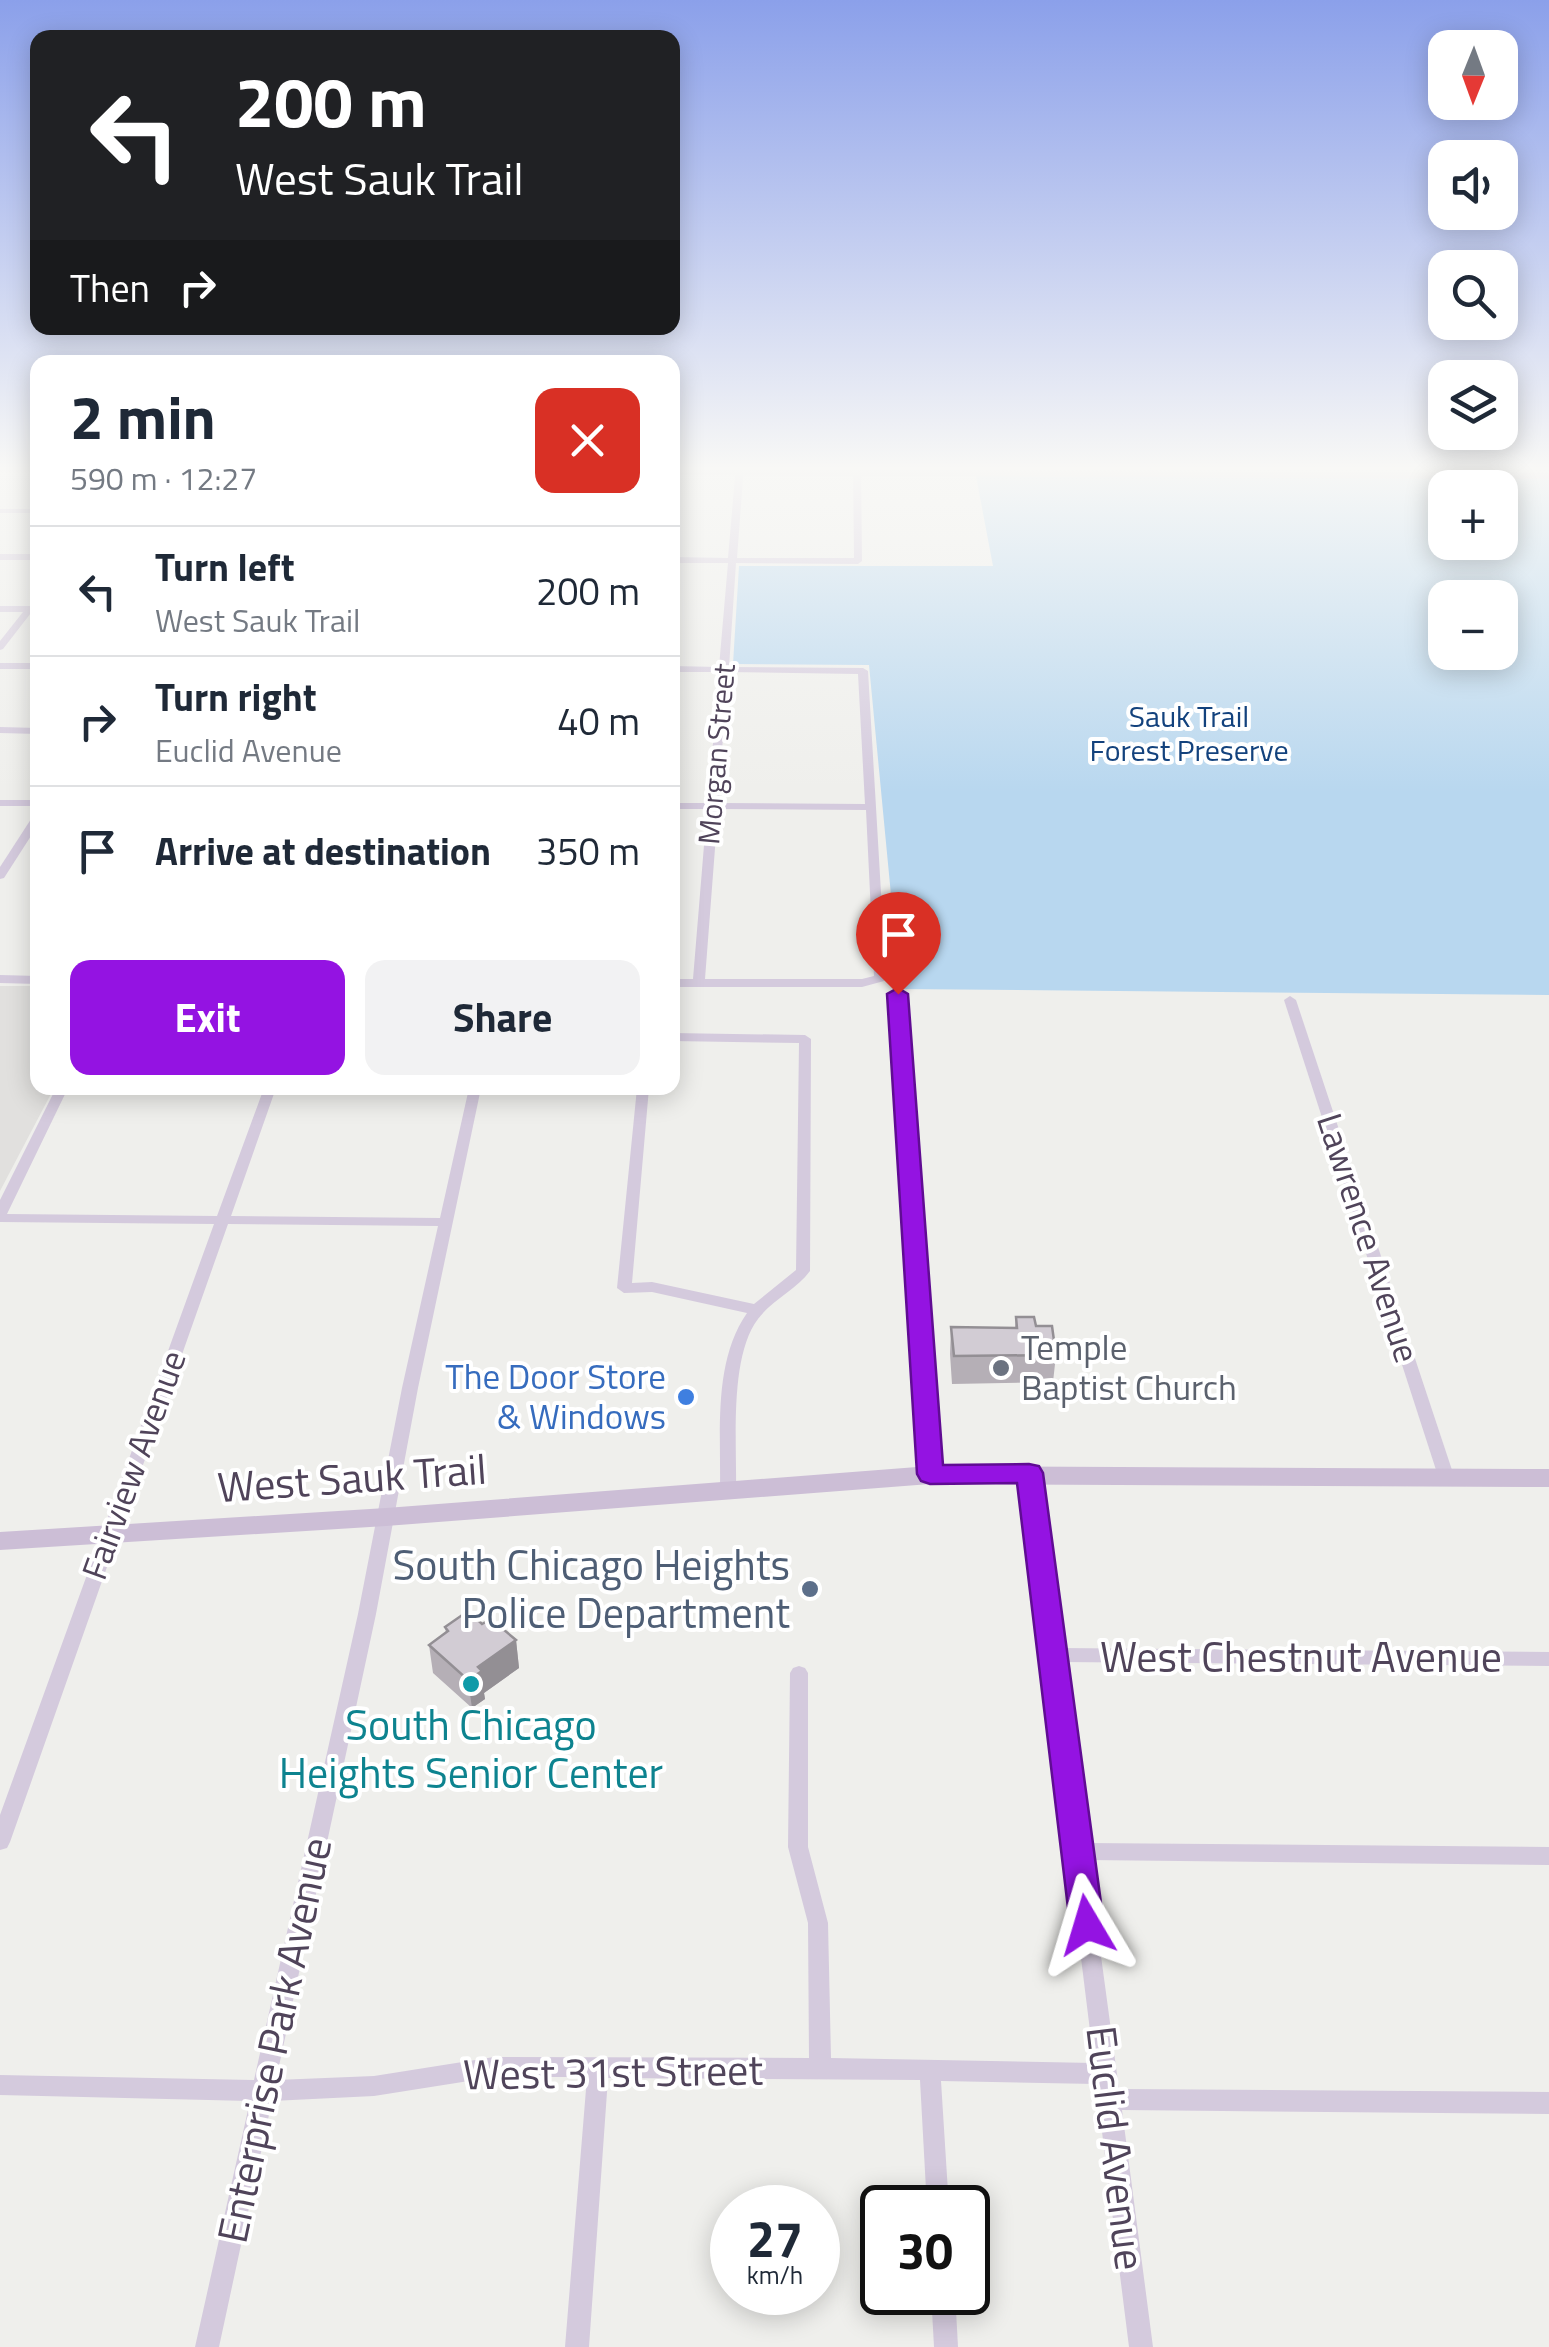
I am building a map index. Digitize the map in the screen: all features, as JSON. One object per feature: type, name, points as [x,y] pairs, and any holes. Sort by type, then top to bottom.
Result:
[{"type":"main road","name":"West Sauk Trail","points":[[0,1542],[386,1517],[930,1474],[1549,1478]]},
{"type":"street","name":"Morgan Street","points":[[699,983],[732,575]]},
{"type":"street","points":[[0,609],[30,609],[0,647]]},
{"type":"street","points":[[0,666],[30,666]]},
{"type":"street","points":[[680,669],[863,672],[880,978],[862,983],[680,983]]},
{"type":"street","points":[[0,730],[30,730]]},
{"type":"street","points":[[0,803],[30,803]]},
{"type":"street","points":[[680,806],[872,807]]},
{"type":"street","points":[[0,876],[30,829]]},
{"type":"street","points":[[0,979],[30,980]]},
{"type":"street","points":[[898,994],[930,1474]]},
{"type":"street","name":"Lawrence Avenue","points":[[1290,1000],[1446,1476]]},
{"type":"street","points":[[680,1037],[805,1038],[803,1271],[788,1290],[756,1310],[741,1332],[734,1359],[728,1489]]},
{"type":"street","points":[[59,1095],[0,1216],[446,1222]]},
{"type":"street","name":"Fairview Avenue","points":[[0,1842],[267,1095]]},
{"type":"street","name":"Enterprise Park Avenue","points":[[208,2347],[473,1095]]},
{"type":"street","points":[[641,1095],[624,1288],[652,1287],[756,1310]]},
{"type":"street","name":"Euclid Avenue","points":[[1029,1473],[1141,2347]]},
{"type":"street","name":"West Chestnut Avenue","points":[[1052,1655],[1549,1659]]},
{"type":"street","points":[[799,1673],[798,1847],[818,1923],[820,2068]]},
{"type":"street","points":[[1078,1850],[1549,1856]]},
{"type":"street","name":"West 31st Street","points":[[0,2084],[264,2091],[374,2086],[494,2067],[1106,2074]]},
{"type":"street","points":[[577,2347],[598,2070]]},
{"type":"street","points":[[930,2072],[937,2185]]},
{"type":"street","points":[[1109,2098],[1549,2103]]},
{"type":"street","points":[[944,2315],[946,2347]]},
{"type":"shaded area","points":[[0,986],[30,986],[30,1095],[50,1095],[0,1191]]},
{"type":"green space","name":"Sauk Trail Forest Preserve","points":[[738,575],[1549,575],[1549,995],[900,989],[869,665],[733,664]]},
{"type":"building","points":[[1016,1317],[1034,1317],[1036,1326],[1052,1326],[1056,1355],[954,1356],[951,1327],[1017,1328]]},
{"type":"building","points":[[468,1611],[482,1624],[491,1619],[516,1640],[478,1667],[482,1671],[468,1680],[429,1645],[448,1631],[445,1627]]},
{"type":"place","name":"Temple Baptist Church","points":[[1001,1368]]},
{"type":"place","name":"The Door Store & Windows","points":[[686,1397]]},
{"type":"place","name":"South Chicago Heights Police Department","points":[[810,1589]]},
{"type":"place","name":"South Chicago Heights Senior Center","points":[[471,1684]]},
{"type":"route","points":[[898,994],[930,1474],[1029,1473],[1087,1925]]}]
